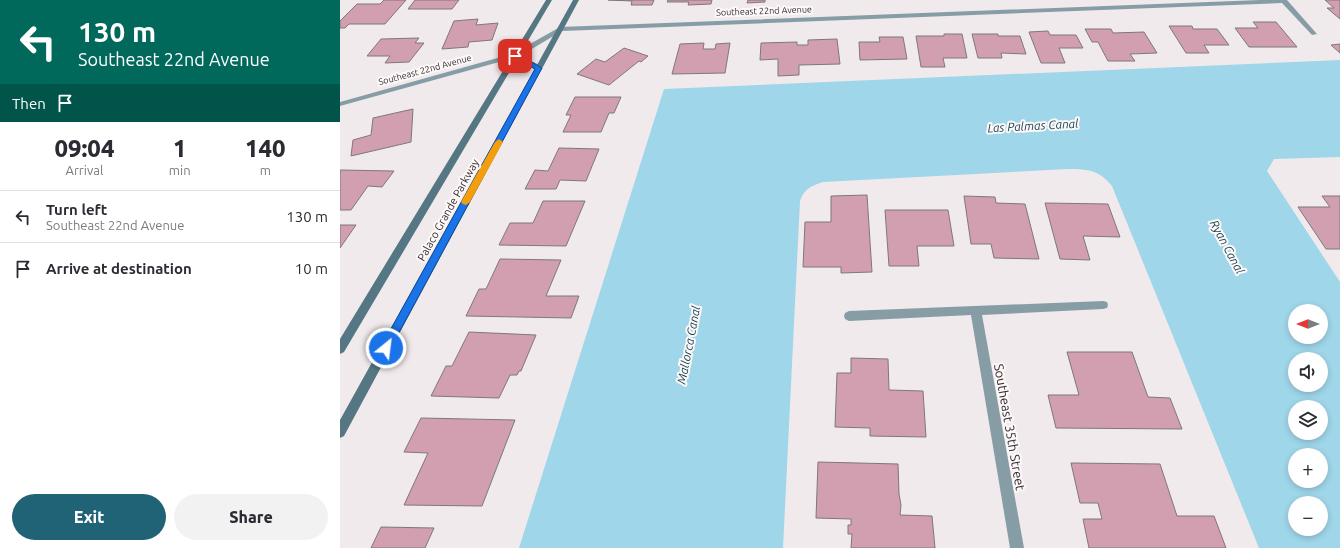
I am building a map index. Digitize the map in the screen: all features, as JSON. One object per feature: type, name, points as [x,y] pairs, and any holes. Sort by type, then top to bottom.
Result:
[{"type":"street","name":"Palaco Grande Parkway","points":[[340,349],[549,0]]},
{"type":"street","name":"Palaco Grande Parkway","points":[[340,432],[576,0]]},
{"type":"street","name":"Southeast 22nd Avenue","points":[[340,104],[515,56],[560,29],[1284,1]]},
{"type":"street","points":[[1284,1],[1314,34]]},
{"type":"street","points":[[515,56],[539,68]]},
{"type":"street","points":[[850,316],[1103,305]]},
{"type":"street","name":"Southeast 35th Street","points":[[976,311],[1017,548]]},
{"type":"water","points":[[1340,60],[1340,157],[1274,159],[1267,171],[1340,282],[1340,548],[1259,548],[1112,186],[1098,174],[1093,172],[1081,169],[1068,169],[823,182],[806,191],[800,201],[783,548],[519,548],[664,89]]},
{"type":"building","points":[[384,0],[406,0],[385,24],[349,24],[345,28],[340,28],[340,21],[357,4],[380,4]]},
{"type":"building","points":[[415,0],[459,0],[452,9],[408,9]]},
{"type":"building","points":[[608,0],[654,0],[652,5],[631,5],[632,1]]},
{"type":"building","points":[[668,0],[712,0],[711,4],[688,5],[689,2],[667,2]]},
{"type":"building","points":[[748,0],[765,0],[765,2],[747,3]]},
{"type":"building","points":[[1325,0],[1340,0],[1340,19],[1327,8],[1334,8]]},
{"type":"building","points":[[478,19],[476,25],[498,23],[492,40],[469,42],[468,47],[442,49],[454,21]]},
{"type":"building","points":[[1253,22],[1276,22],[1297,47],[1249,47],[1235,28],[1258,28]]},
{"type":"building","points":[[1169,26],[1192,26],[1193,29],[1217,29],[1229,45],[1204,45],[1209,53],[1186,53]]},
{"type":"building","points":[[1085,29],[1111,29],[1113,33],[1144,32],[1157,53],[1130,54],[1135,61],[1108,61],[1098,42],[1092,42]]},
{"type":"building","points":[[1048,31],[1050,35],[1076,35],[1083,48],[1059,48],[1065,63],[1041,63],[1029,32]]},
{"type":"building","points":[[944,34],[962,34],[967,58],[943,58],[945,67],[921,67],[916,36],[944,36]]},
{"type":"building","points":[[972,34],[1020,36],[1026,54],[1001,53],[1002,58],[978,58]]},
{"type":"building","points":[[879,37],[903,37],[907,59],[860,60],[859,42],[880,42]]},
{"type":"building","points":[[419,38],[415,43],[424,43],[409,62],[385,63],[390,56],[367,56],[381,39]]},
{"type":"building","points":[[837,39],[840,64],[799,65],[799,75],[778,76],[778,59],[760,60],[761,43],[797,42],[797,45],[808,45],[808,40]]},
{"type":"building","points":[[704,43],[703,49],[715,49],[716,44],[730,43],[725,73],[672,74],[680,44]]},
{"type":"building","points":[[1340,44],[1340,53],[1331,45]]},
{"type":"building","points":[[624,48],[648,56],[641,62],[639,61],[609,85],[577,74],[596,59],[605,62]]},
{"type":"building","points":[[575,97],[621,97],[614,113],[609,113],[601,132],[563,132],[571,115],[566,115]]},
{"type":"building","points":[[413,109],[411,142],[351,156],[353,140],[371,135],[373,118]]},
{"type":"building","points":[[559,148],[599,149],[586,181],[560,180],[556,189],[525,189],[535,170],[548,171]]},
{"type":"building","points":[[340,170],[394,171],[382,187],[368,186],[351,210],[340,210]]},
{"type":"building","points":[[867,195],[872,272],[841,273],[841,267],[803,267],[805,222],[831,222],[831,196]]},
{"type":"building","points":[[964,196],[995,197],[996,203],[1025,204],[1039,259],[994,258],[991,244],[971,244]]},
{"type":"building","points":[[1322,196],[1340,196],[1340,249],[1326,249],[1298,207],[1330,207]]},
{"type":"building","points":[[543,201],[585,201],[566,246],[499,245],[510,223],[533,223]]},
{"type":"building","points":[[1045,203],[1108,204],[1120,237],[1083,236],[1090,260],[1060,259]]},
{"type":"building","points":[[885,210],[948,210],[954,246],[917,246],[919,266],[889,266]]},
{"type":"building","points":[[340,225],[356,225],[340,248]]},
{"type":"building","points":[[500,259],[561,260],[546,296],[579,296],[571,318],[466,316],[479,289],[486,289]]},
{"type":"building","points":[[469,332],[536,335],[521,371],[519,371],[517,375],[510,375],[499,398],[431,396],[446,366],[452,366]]},
{"type":"building","points":[[1067,352],[1132,352],[1148,397],[1170,398],[1182,429],[1056,428],[1048,395],[1079,395]]},
{"type":"building","points":[[851,358],[888,359],[889,390],[923,391],[926,437],[870,436],[870,428],[835,427],[837,373],[851,373]]},
{"type":"building","points":[[421,418],[515,420],[482,506],[404,505],[428,453],[404,452]]},
{"type":"building","points":[[818,462],[898,464],[901,505],[900,515],[932,516],[935,548],[851,548],[852,534],[848,534],[848,525],[851,525],[851,519],[816,518]]},
{"type":"building","points":[[1071,463],[1160,464],[1177,516],[1214,516],[1226,548],[1089,548],[1083,519],[1102,519],[1098,503],[1080,503]]},
{"type":"building","points":[[381,527],[434,528],[425,548],[371,548]]},
{"type":"slow traffic","points":[[466,202],[499,142]]},
{"type":"route","points":[[386,348],[539,68],[515,56]]},
{"type":"water label","name":"Las Palmas Canal","points":[[1033,126]]},
{"type":"water label","name":"Ryan Canal","points":[[1227,247]]},
{"type":"water label","name":"Mallorca Canal","points":[[689,345]]}]
